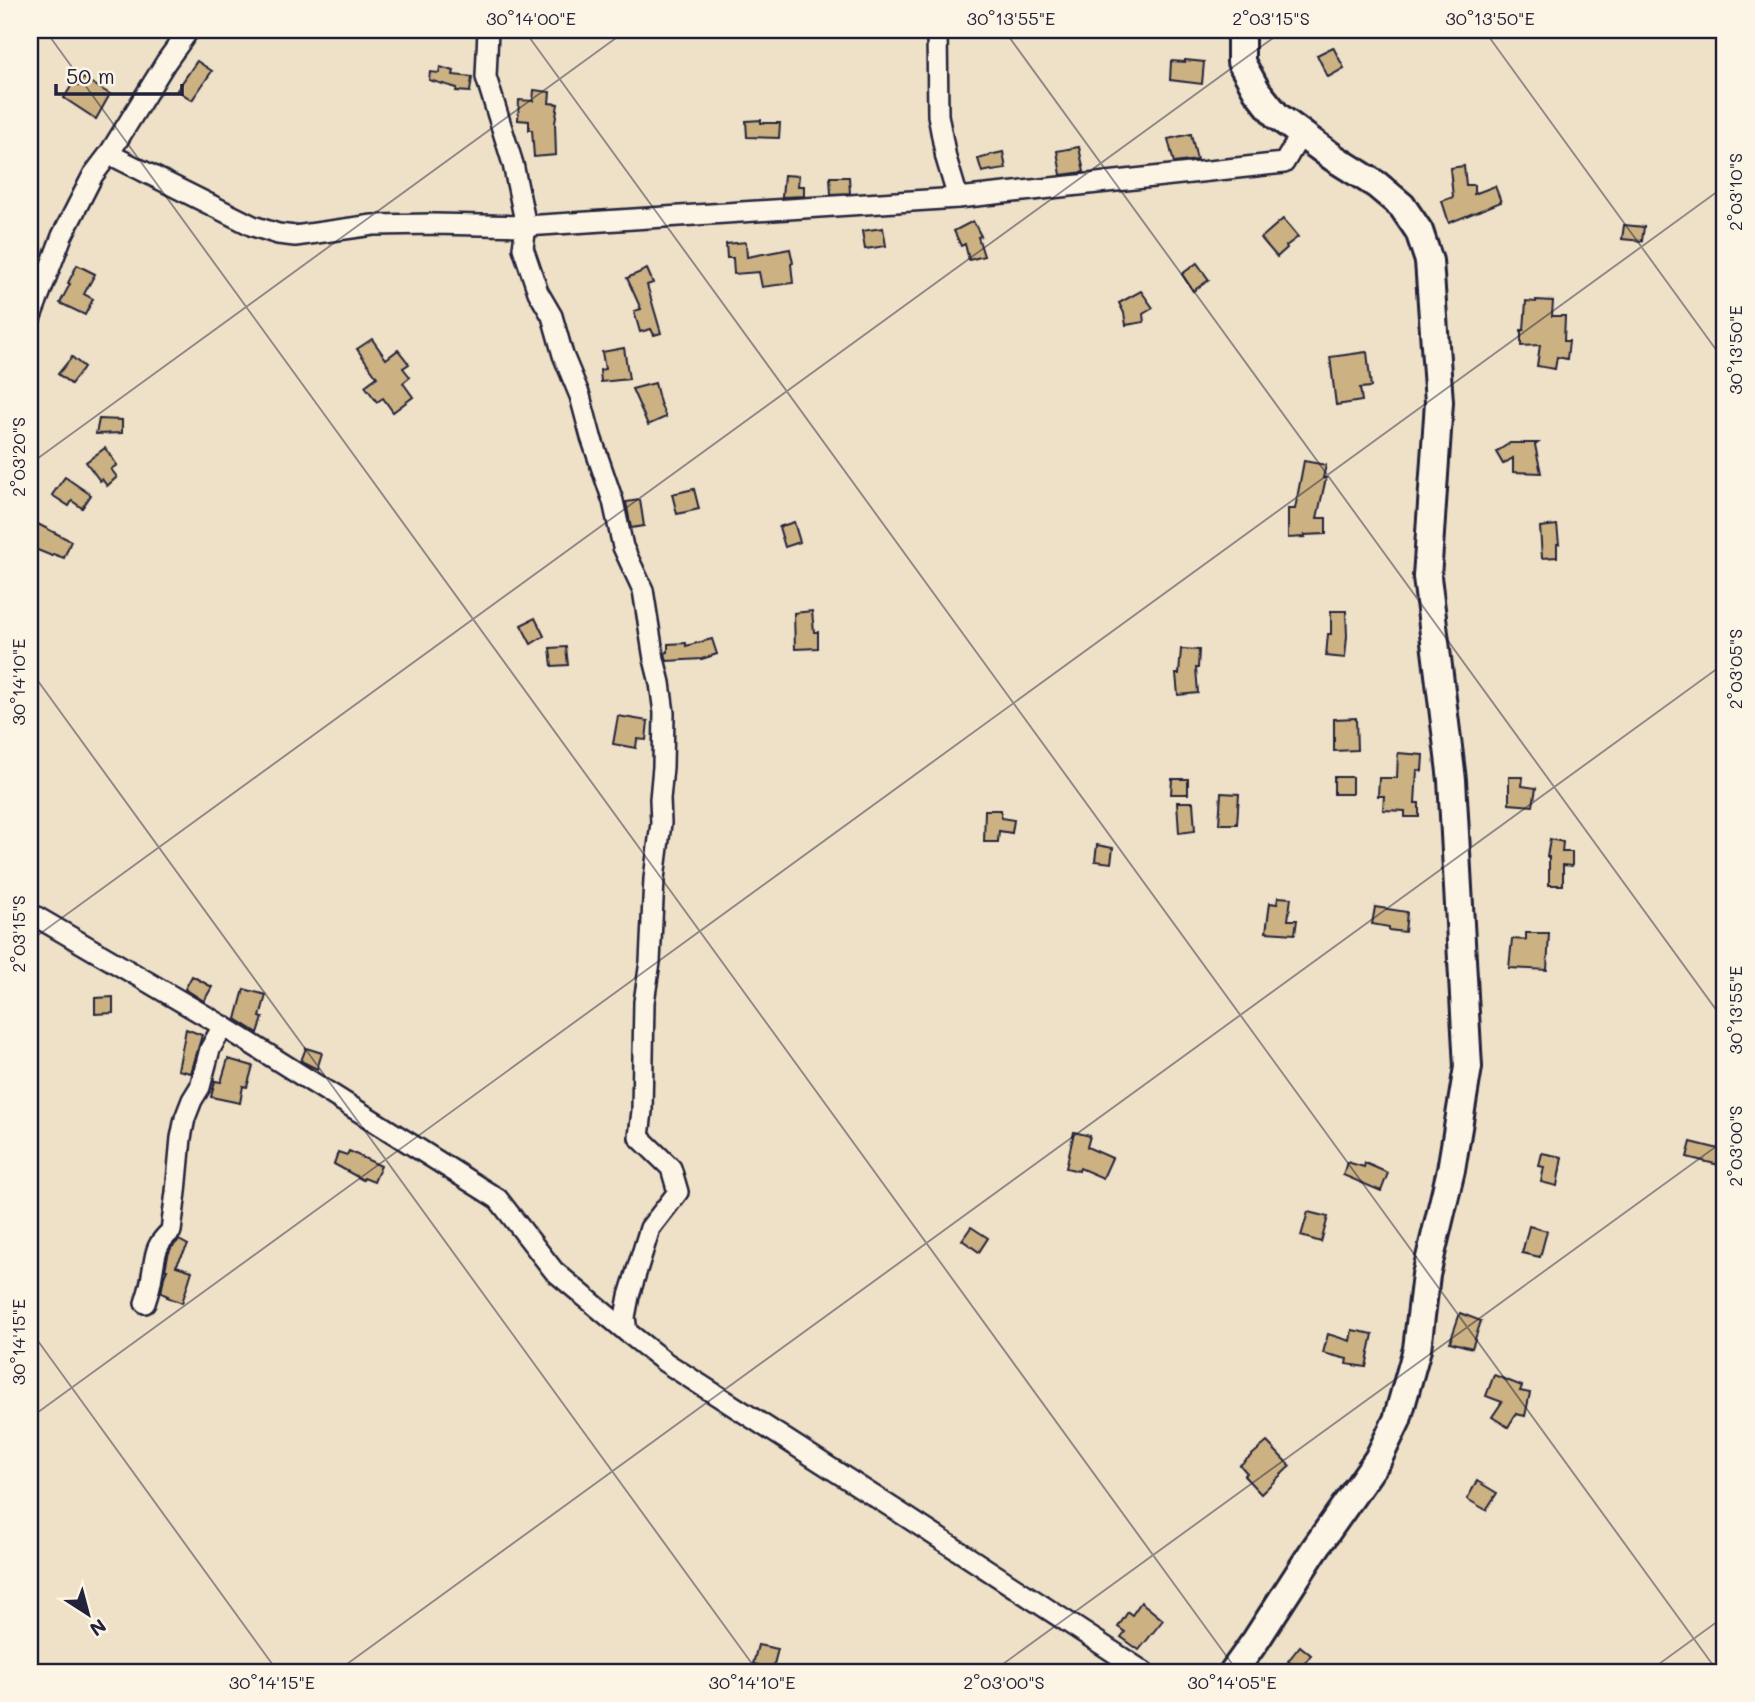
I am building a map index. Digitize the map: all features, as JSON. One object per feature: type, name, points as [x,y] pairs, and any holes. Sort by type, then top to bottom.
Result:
[{"type":"main road","points":[[1233,1672],[1378,1459],[1397,1420],[1417,1349],[1426,1275],[1451,1170],[1468,1067],[1452,780],[1427,577],[1439,402],[1429,261],[1419,231],[1402,205],[1277,116],[1257,91],[1241,62],[1241,30]]},
{"type":"street","points":[[30,319],[36,287],[93,175],[189,30]]},
{"type":"street","points":[[488,30],[486,77],[513,164],[526,226],[523,247],[538,292],[552,316],[563,355],[580,396],[613,500],[623,547],[643,590],[664,713],[661,823],[654,879],[650,962],[644,1002],[639,1137],[671,1168],[678,1192],[650,1228],[629,1296],[625,1317],[627,1332]]},
{"type":"street","points":[[937,30],[938,115],[946,158],[958,198]]},
{"type":"street","points":[[109,153],[253,226],[295,236],[373,225],[526,226],[958,198],[1284,163],[1301,134]]},
{"type":"street","points":[[30,913],[223,1026],[498,1199],[554,1271],[665,1362],[1144,1672]]},
{"type":"street","points":[[145,1303],[153,1274],[154,1254],[161,1240],[171,1231],[185,1118],[200,1087],[211,1049],[223,1026]]},
{"type":"building","points":[[1333,47],[1344,68],[1328,77],[1317,55]]},
{"type":"building","points":[[197,61],[212,71],[192,100],[177,90]]},
{"type":"building","points":[[1171,61],[1204,62],[1202,84],[1170,80]]},
{"type":"building","points":[[440,67],[454,71],[453,75],[472,77],[470,92],[456,91],[457,88],[429,80],[430,72],[439,73]]},
{"type":"building","points":[[83,78],[110,94],[96,119],[64,98],[73,83],[78,86]]},
{"type":"building","points":[[534,90],[550,92],[549,103],[558,104],[555,123],[556,155],[534,157],[529,121],[518,120],[519,100],[533,101]]},
{"type":"building","points":[[761,120],[761,123],[780,123],[779,138],[747,137],[746,121]]},
{"type":"building","points":[[1191,134],[1197,160],[1174,163],[1168,139]]},
{"type":"building","points":[[1079,147],[1084,172],[1061,175],[1057,151]]},
{"type":"building","points":[[1003,152],[1006,169],[982,172],[978,159]]},
{"type":"building","points":[[1464,166],[1466,185],[1474,185],[1474,194],[1495,186],[1501,202],[1449,223],[1442,201],[1453,197],[1450,168]]},
{"type":"building","points":[[784,175],[799,176],[798,186],[804,186],[804,196],[782,197]]},
{"type":"building","points":[[830,177],[849,177],[850,193],[831,194]]},
{"type":"building","points":[[1283,219],[1298,237],[1277,257],[1261,238]]},
{"type":"building","points":[[973,221],[981,236],[978,237],[984,256],[969,260],[965,244],[961,246],[954,231]]},
{"type":"building","points":[[1624,225],[1644,227],[1642,241],[1622,239]]},
{"type":"building","points":[[883,228],[886,246],[865,249],[862,231]]},
{"type":"building","points":[[746,242],[747,257],[790,249],[793,283],[762,287],[759,272],[734,274],[733,258],[727,258],[726,244]]},
{"type":"building","points":[[1197,263],[1209,280],[1193,291],[1182,274]]},
{"type":"building","points":[[77,265],[95,274],[84,294],[93,299],[85,315],[60,303]]},
{"type":"building","points":[[647,269],[653,283],[647,285],[661,333],[654,335],[651,329],[640,332],[634,311],[641,309],[627,278]]},
{"type":"building","points":[[1141,291],[1153,308],[1143,314],[1144,322],[1126,325],[1119,303]]},
{"type":"building","points":[[1526,301],[1553,301],[1552,316],[1565,316],[1564,341],[1569,341],[1567,359],[1557,357],[1555,369],[1537,366],[1540,345],[1521,346]]},
{"type":"building","points":[[372,339],[386,359],[398,350],[409,364],[403,368],[410,377],[403,383],[413,397],[393,412],[383,398],[377,402],[365,386],[377,377],[357,349]]},
{"type":"building","points":[[624,348],[629,379],[601,382],[600,370],[605,369],[602,352]]},
{"type":"building","points":[[1367,352],[1371,387],[1360,388],[1362,401],[1336,405],[1330,357]]},
{"type":"building","points":[[72,357],[84,367],[71,384],[58,374]]},
{"type":"building","points":[[655,383],[666,417],[648,425],[632,389]]},
{"type":"building","points":[[99,419],[122,420],[122,433],[96,434]]},
{"type":"building","points":[[1510,443],[1538,443],[1535,445],[1541,473],[1513,472],[1513,458],[1503,464],[1496,452]]},
{"type":"building","points":[[105,448],[117,465],[111,469],[117,477],[107,486],[86,462]]},
{"type":"building","points":[[1304,461],[1326,465],[1323,478],[1326,478],[1317,518],[1326,518],[1326,534],[1288,538],[1288,509],[1295,509]]},
{"type":"building","points":[[65,477],[91,495],[82,508],[72,501],[69,506],[52,495]]},
{"type":"building","points":[[694,489],[699,509],[677,514],[672,494]]},
{"type":"building","points":[[640,500],[644,526],[631,528],[626,502]]},
{"type":"building","points":[[30,520],[71,541],[64,558],[30,547]]},
{"type":"building","points":[[794,522],[800,542],[785,547],[779,527]]},
{"type":"building","points":[[1557,525],[1557,557],[1542,558],[1540,527]]},
{"type":"building","points":[[812,611],[814,632],[818,632],[818,648],[795,649],[794,613]]},
{"type":"building","points":[[1331,611],[1346,611],[1345,658],[1326,656],[1328,634],[1331,634]]},
{"type":"building","points":[[535,618],[544,636],[531,644],[521,625]]},
{"type":"building","points":[[712,639],[717,654],[702,659],[667,661],[665,653],[668,652],[668,644],[686,643],[686,646]]},
{"type":"building","points":[[566,647],[568,665],[552,666],[550,648]]},
{"type":"building","points":[[1181,649],[1199,650],[1196,668],[1198,693],[1178,695],[1176,674],[1179,674]]},
{"type":"building","points":[[618,716],[648,721],[646,740],[637,739],[636,748],[613,744]]},
{"type":"building","points":[[1356,718],[1357,750],[1334,751],[1334,719]]},
{"type":"building","points":[[1398,753],[1423,755],[1422,771],[1417,770],[1415,803],[1419,803],[1419,817],[1405,817],[1405,811],[1383,810],[1384,796],[1378,796],[1379,778],[1397,778]]},
{"type":"building","points":[[1334,777],[1352,777],[1352,794],[1334,794]]},
{"type":"building","points":[[1509,777],[1523,777],[1522,786],[1536,788],[1533,806],[1509,804]]},
{"type":"building","points":[[1172,779],[1188,779],[1188,794],[1171,794]]},
{"type":"building","points":[[1221,793],[1239,794],[1237,824],[1219,824]]},
{"type":"building","points":[[1177,802],[1193,802],[1195,831],[1179,833]]},
{"type":"building","points":[[985,810],[1001,810],[1001,818],[1014,820],[1012,833],[999,831],[998,842],[984,842]]},
{"type":"building","points":[[1550,839],[1563,842],[1562,852],[1572,852],[1572,866],[1563,865],[1563,885],[1549,885],[1547,857]]},
{"type":"building","points":[[1097,845],[1113,848],[1111,863],[1095,861]]},
{"type":"building","points":[[1278,897],[1291,898],[1288,920],[1297,920],[1295,934],[1266,932],[1270,903],[1277,904]]},
{"type":"building","points":[[1375,907],[1407,912],[1405,932],[1372,924]]},
{"type":"building","points":[[1526,933],[1549,933],[1547,970],[1509,968],[1512,939],[1526,940]]},
{"type":"building","points":[[192,976],[212,987],[204,1001],[185,989]]},
{"type":"building","points":[[244,989],[266,995],[258,1033],[236,1019]]},
{"type":"building","points":[[113,997],[113,1013],[95,1014],[95,998]]},
{"type":"building","points":[[186,1029],[202,1035],[191,1073],[178,1070]]},
{"type":"building","points":[[306,1048],[322,1053],[317,1069],[301,1061]]},
{"type":"building","points":[[228,1059],[253,1066],[247,1087],[243,1086],[240,1103],[211,1097],[215,1081],[221,1082]]},
{"type":"building","points":[[1074,1132],[1090,1136],[1087,1147],[1112,1158],[1103,1178],[1080,1168],[1079,1171],[1066,1168]]},
{"type":"building","points":[[1691,1142],[1723,1150],[1719,1165],[1687,1157]]},
{"type":"building","points":[[349,1151],[381,1166],[374,1182],[364,1178],[363,1180],[334,1164],[338,1152],[347,1155]]},
{"type":"building","points":[[1542,1153],[1562,1157],[1557,1186],[1541,1182],[1544,1167],[1539,1166]]},
{"type":"building","points":[[1347,1162],[1364,1167],[1365,1163],[1388,1173],[1381,1191],[1343,1175]]},
{"type":"building","points":[[1308,1212],[1328,1217],[1321,1242],[1301,1236]]},
{"type":"building","points":[[1529,1226],[1547,1231],[1540,1257],[1522,1253]]},
{"type":"building","points":[[971,1227],[988,1238],[979,1252],[962,1240]]},
{"type":"building","points":[[179,1240],[188,1245],[176,1266],[192,1271],[182,1303],[161,1293],[168,1255]]},
{"type":"building","points":[[1460,1313],[1481,1321],[1472,1348],[1450,1342]]},
{"type":"building","points":[[1352,1330],[1373,1334],[1366,1367],[1346,1364],[1347,1359],[1323,1353],[1328,1334],[1350,1341]]},
{"type":"building","points":[[1494,1375],[1522,1386],[1520,1391],[1530,1393],[1525,1416],[1516,1414],[1508,1427],[1492,1417],[1502,1402],[1486,1396]]},
{"type":"building","points":[[1267,1442],[1290,1466],[1261,1494],[1244,1476],[1247,1473],[1240,1465]]},
{"type":"building","points":[[1477,1481],[1497,1493],[1486,1510],[1467,1499]]},
{"type":"building","points":[[1141,1602],[1163,1620],[1139,1650],[1121,1637],[1125,1632],[1118,1627],[1128,1612],[1132,1615]]},
{"type":"building","points":[[758,1645],[778,1649],[772,1672],[755,1672],[758,1665],[753,1664]]},
{"type":"building","points":[[1300,1646],[1311,1655],[1299,1670],[1288,1661]]}]
